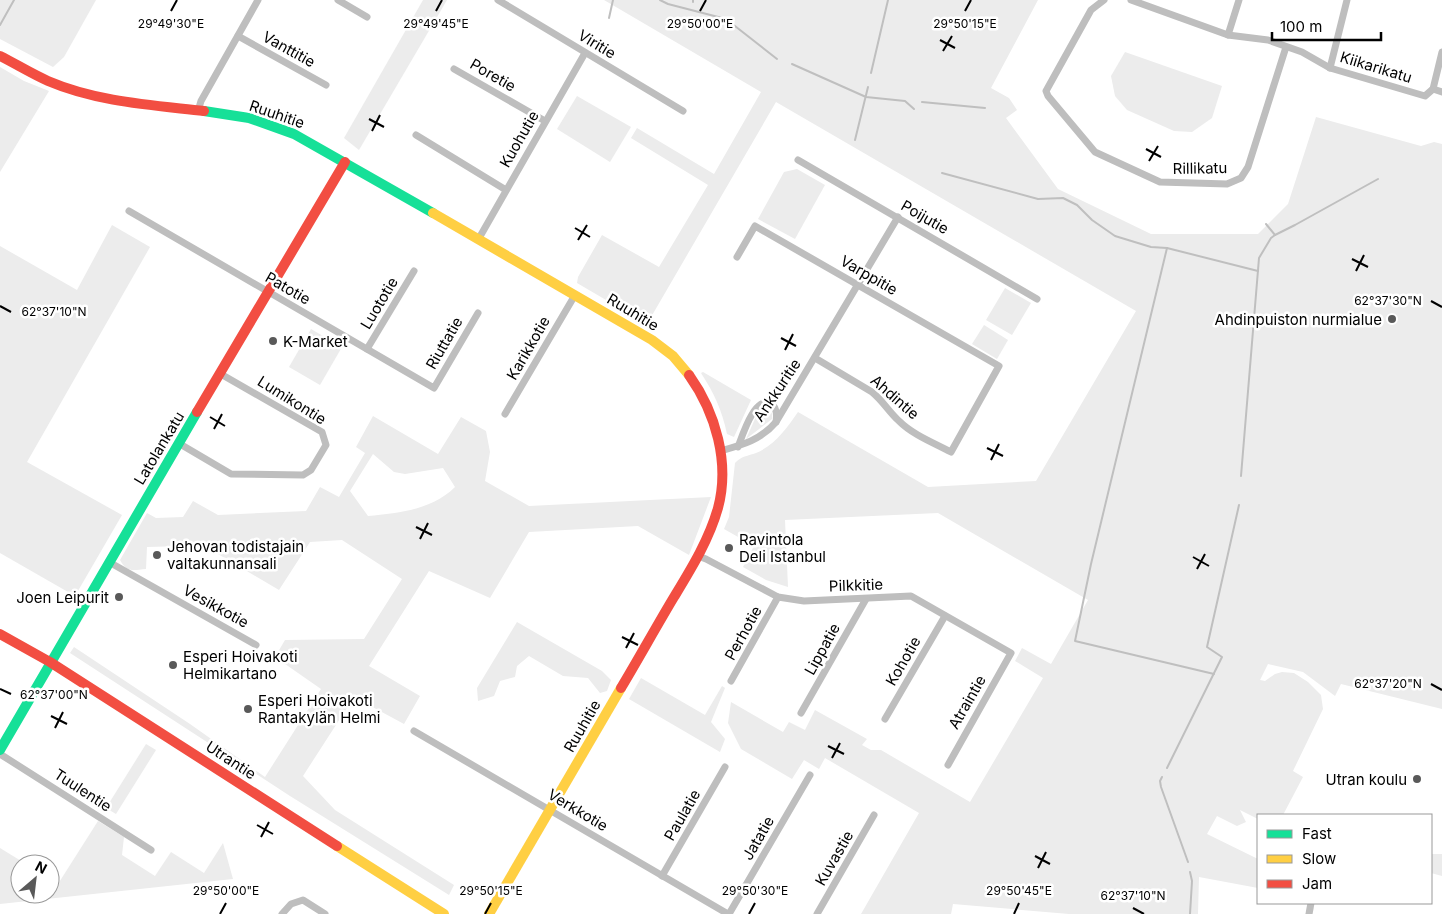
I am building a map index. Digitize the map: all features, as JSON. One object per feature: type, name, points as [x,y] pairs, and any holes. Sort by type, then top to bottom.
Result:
[{"type":"street","points":[[198,111],[201,101],[258,0]]},
{"type":"street","points":[[338,0],[367,16]]},
{"type":"street","name":"Viritie","points":[[498,0],[683,111]]},
{"type":"street","name":"Rillikatu","points":[[1104,0],[1091,10],[1046,91],[1048,96],[1095,152],[1160,182],[1228,184],[1241,178],[1248,167],[1286,47]]},
{"type":"street","name":"Kiikarikatu","points":[[1131,0],[1228,34],[1268,40],[1302,52],[1330,68],[1425,96],[1433,89],[1442,92]]},
{"type":"street","points":[[1228,34],[1239,0]]},
{"type":"street","points":[[1330,68],[1347,0]]},
{"type":"street","name":"Vanttitie","points":[[238,36],[326,85]]},
{"type":"street","points":[[1433,89],[1442,52]]},
{"type":"street","name":"Kuohutie","points":[[478,240],[585,53]]},
{"type":"street","name":"Ruuhitie","points":[[0,56],[49,82],[86,93],[118,101],[241,116],[274,126],[316,144],[660,346],[677,360],[691,376],[709,411],[720,451],[722,470],[718,507],[711,526],[698,556],[489,914]]},
{"type":"street","name":"Poretie","points":[[454,68],[545,121]]},
{"type":"street","points":[[416,135],[506,190]]},
{"type":"street","name":"Poijutie","points":[[798,160],[1037,299]]},
{"type":"street","name":"Latolankatu","points":[[0,750],[50,662],[180,444],[219,373],[346,162]]},
{"type":"street","name":"Patotie","points":[[129,211],[434,388]]},
{"type":"street","name":"Ankkuritie","points":[[720,451],[738,447],[755,440],[776,422],[898,217]]},
{"type":"street","name":"Varppitie","points":[[737,257],[755,226],[999,366]]},
{"type":"street","name":"Luototie","points":[[367,349],[414,271]]},
{"type":"street","name":"Karikkotie","points":[[505,414],[575,295]]},
{"type":"street","name":"Riuttatie","points":[[434,388],[478,312]]},
{"type":"street","name":"Ahdintie","points":[[815,358],[872,392],[881,399],[907,428],[951,452],[999,366]]},
{"type":"street","name":"Lumikontie","points":[[180,444],[231,474],[303,475],[311,470],[326,445],[322,432],[219,373]]},
{"type":"street","points":[[738,447],[750,417],[759,404],[765,402],[775,408],[776,422]]},
{"type":"street","name":"Pilkkitie","points":[[698,556],[778,597],[804,601],[911,596],[1011,654]]},
{"type":"street","name":"Vesikkotie","points":[[109,562],[256,645]]},
{"type":"street","name":"Perhotie","points":[[731,681],[778,597]]},
{"type":"street","name":"Lippatie","points":[[801,713],[866,599]]},
{"type":"street","name":"Kohotie","points":[[885,719],[945,616]]},
{"type":"street","name":"Utrantie","points":[[0,634],[50,662],[444,914]]},
{"type":"street","name":"Atraintie","points":[[948,765],[1011,654]]},
{"type":"street","name":"Verkkotie","points":[[414,731],[729,914]]},
{"type":"street","name":"Tuulentie","points":[[0,754],[151,850]]},
{"type":"street","name":"Paulatie","points":[[662,876],[725,767]]},
{"type":"street","name":"Jatatie","points":[[729,914],[810,775]]},
{"type":"street","name":"Kuvastie","points":[[817,914],[874,815]]},
{"type":"street","points":[[282,914],[291,904],[303,900],[325,914]]},
{"type":"shaded area","points":[[0,0],[96,0],[64,57],[53,67],[0,39]]},
{"type":"shaded area","points":[[423,0],[447,0],[359,150],[344,138]]},
{"type":"shaded area","points":[[604,0],[1038,0],[991,88],[1009,98],[1017,110],[1006,118],[1058,189],[1151,234],[1258,234],[1288,204],[1316,117],[1421,146],[1434,142],[1442,144],[1442,709],[1341,684],[1335,696],[1303,672],[1268,664],[1260,680],[1265,681],[1275,674],[1282,672],[1294,673],[1308,682],[1321,695],[1323,709],[1293,771],[1303,777],[1284,814],[1257,814],[1257,818],[1240,810],[1246,822],[1237,826],[1217,816],[1207,834],[1257,859],[1257,888],[1199,877],[1198,914],[1069,914],[953,904],[951,914],[861,914],[919,813],[825,758],[819,769],[804,760],[792,779],[741,749],[728,723],[731,702],[783,732],[789,722],[805,730],[815,710],[867,739],[862,745],[871,750],[881,750],[970,802],[1043,678],[1015,661],[1022,648],[1051,664],[1088,600],[938,513],[785,520],[788,587],[766,580],[743,567],[754,546],[724,529],[729,517],[735,463],[742,458],[763,450],[775,441],[798,412],[928,487],[1036,481],[1136,311],[776,102],[647,324],[577,283],[578,277],[602,235],[659,267],[708,185],[631,138],[637,128],[714,174],[761,92]]},
{"type":"shaded area","points":[[1125,52],[1222,86],[1212,118],[1192,132],[1174,131],[1127,110],[1115,96],[1111,76]]},
{"type":"shaded area","points":[[0,67],[24,81],[49,91],[0,172]]},
{"type":"shaded area","points":[[577,96],[631,127],[610,162],[557,129]]},
{"type":"shaded area","points":[[797,169],[825,185],[795,239],[758,219],[784,172]]},
{"type":"shaded area","points":[[112,225],[150,247],[27,462],[122,515],[75,596],[0,553],[0,246],[77,290]]},
{"type":"shaded area","points":[[1005,288],[1031,303],[1012,335],[986,320]]},
{"type":"shaded area","points":[[984,325],[1008,340],[997,359],[972,344]]},
{"type":"shaded area","points":[[311,329],[342,347],[320,385],[289,367]]},
{"type":"shaded area","points":[[703,372],[751,400],[734,437],[727,434],[720,409],[701,373]]},
{"type":"shaded area","points":[[763,408],[770,409],[772,419],[746,439],[758,412]]},
{"type":"shaded area","points":[[373,416],[438,454],[461,417],[486,431],[490,452],[485,481],[529,506],[711,497],[689,555],[638,526],[529,532],[490,598],[429,571],[369,666],[420,696],[404,724],[354,697],[303,776],[335,810],[454,885],[449,895],[290,796],[70,653],[74,647],[190,724],[265,777],[321,689],[275,657],[285,640],[364,639],[402,579],[342,540],[310,542],[279,590],[218,554],[223,545],[147,547],[146,569],[128,569],[120,560],[147,513],[156,518],[183,517],[193,501],[218,515],[306,511],[320,487],[339,497],[365,453],[356,447]],"holes":[[[373,454],[394,472],[405,474],[443,468],[455,487],[436,501],[414,509],[368,516],[350,491]]]},
{"type":"shaded area","points":[[517,622],[602,671],[611,680],[607,691],[600,693],[588,678],[563,676],[529,656],[517,666],[515,677],[500,681],[494,696],[478,701],[477,688]]},
{"type":"shaded area","points":[[641,678],[705,715],[722,686],[725,688],[711,722],[725,739],[720,752],[629,699]]},
{"type":"shaded area","points":[[146,744],[156,750],[116,814],[106,808]]},
{"type":"shaded area","points":[[98,821],[124,837],[122,855],[155,876],[171,852],[204,873],[223,843],[233,879],[60,898],[60,881]]},
{"type":"shaded area","points":[[0,848],[10,854],[10,903],[0,904]]},
{"type":"shaded area","points":[[1432,854],[1442,854],[1442,876],[1432,873]]},
{"type":"waterway","points":[[0,25],[14,0]]},
{"type":"waterway","points":[[609,18],[613,0]]},
{"type":"waterway","points":[[660,0],[668,4],[726,19],[777,59]]},
{"type":"waterway","points":[[871,73],[888,0]]},
{"type":"waterway","points":[[792,64],[866,97],[905,101],[914,109]]},
{"type":"waterway","points":[[855,140],[868,87]]},
{"type":"waterway","points":[[922,102],[985,108]]},
{"type":"waterway","points":[[942,173],[1038,199],[1063,198],[1077,205],[1092,220],[1115,236],[1151,247],[1167,248],[1258,271]]},
{"type":"waterway","points":[[1241,476],[1259,258],[1271,238],[1275,235],[1378,179]]},
{"type":"waterway","points":[[1266,224],[1275,235]]},
{"type":"waterway","points":[[1167,248],[1091,564],[1075,641],[1214,674]]},
{"type":"waterway","points":[[1167,768],[1222,657],[1207,647],[1239,505]]},
{"type":"waterway","points":[[1162,777],[1160,781],[1161,787],[1188,862]]},
{"type":"waterway","points":[[1190,872],[1192,881],[1190,914]]},
{"type":"traffic: fast","points":[[204,111],[249,118],[294,134],[433,213]]},
{"type":"traffic: fast","points":[[0,750],[197,412]]},
{"type":"traffic: slow","points":[[433,213],[652,340],[673,356],[689,375]]},
{"type":"traffic: slow","points":[[489,914],[621,688]]},
{"type":"traffic: slow","points":[[337,846],[444,914]]},
{"type":"traffic: jam","points":[[0,56],[48,81],[86,94],[125,102],[204,111]]},
{"type":"traffic: jam","points":[[197,412],[345,162]]},
{"type":"traffic: jam","points":[[621,688],[699,554],[718,508],[722,474],[718,439],[707,405],[689,375]]},
{"type":"traffic: jam","points":[[0,634],[50,662],[337,846]]},
{"type":"place","name":"Ahdinpuiston nurmialue","points":[[1392,319]]},
{"type":"place","name":"K-Market","points":[[273,341]]},
{"type":"place","name":"Ravintola Deli Istanbul","points":[[729,548]]},
{"type":"place","name":"Jehovan todistajain valtakunnansali","points":[[157,555]]},
{"type":"place","name":"Joen Leipurit","points":[[119,597]]},
{"type":"place","name":"Esperi Hoivakoti Helmikartano","points":[[173,665]]},
{"type":"place","name":"Esperi Hoivakoti Rantakylän Helmi","points":[[248,709]]},
{"type":"place","name":"Utran koulu","points":[[1417,779]]}]
